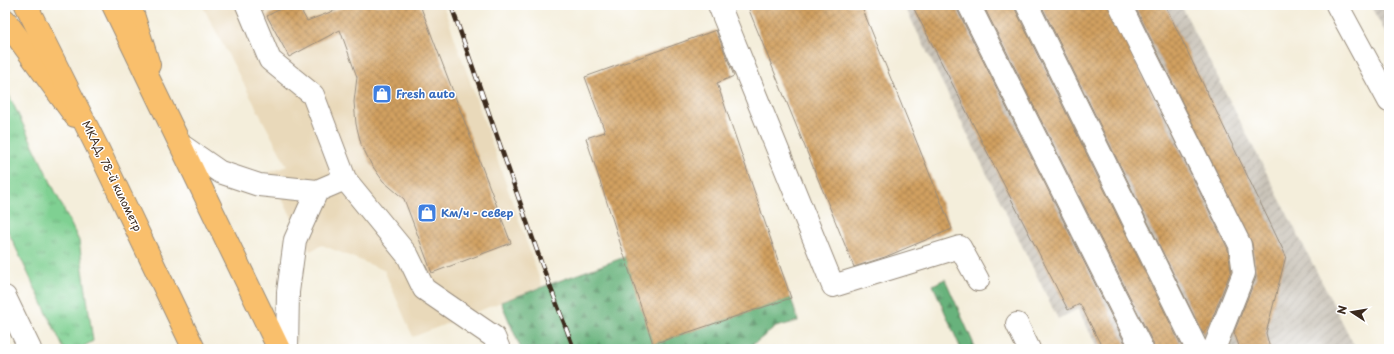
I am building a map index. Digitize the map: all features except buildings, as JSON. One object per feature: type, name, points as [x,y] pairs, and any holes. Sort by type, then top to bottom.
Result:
[{"type":"main road","name":"МКАД, 78-й километр","points":[[26,5],[99,151],[194,349]]},
{"type":"main road","points":[[114,5],[184,147],[279,349]]},
{"type":"main road","points":[[130,5],[161,100]]},
{"type":"main road","points":[[5,20],[99,151]]},
{"type":"lane","points":[[247,5],[270,60],[313,95],[345,179],[408,256],[424,289],[494,337],[499,349]]},
{"type":"lane","points":[[719,5],[833,286],[960,247],[978,280]]},
{"type":"lane","points":[[969,5],[1142,349]]},
{"type":"lane","points":[[1027,5],[1197,349]]},
{"type":"lane","points":[[1120,5],[1240,245],[1244,273],[1214,349]]},
{"type":"lane","points":[[1337,5],[1389,101]]},
{"type":"lane","points":[[184,147],[220,172],[258,185],[317,191],[345,179]]},
{"type":"lane","points":[[287,349],[288,292],[295,240],[317,191]]},
{"type":"lane","points":[[5,297],[30,349]]},
{"type":"lane","points":[[1017,324],[1029,349]]},
{"type":"shaded area","points":[[202,5],[443,5],[542,286],[413,337],[384,270],[322,245],[310,251],[268,173],[287,166]]},
{"type":"shaded area","points":[[904,5],[1181,5],[1356,349],[1098,349],[1078,309],[1058,319]]},
{"type":"shaded area","points":[[1370,5],[1389,5],[1389,39]]},
{"type":"green space","points":[[5,87],[79,241],[93,341],[79,349],[64,349],[5,225]]},
{"type":"green space","points":[[625,257],[653,344],[791,298],[798,321],[776,327],[747,349],[521,349],[501,302]]},
{"type":"green space","points":[[945,279],[976,349],[961,349],[933,285]]},
{"type":"railway","points":[[451,5],[542,265],[574,349]]},
{"type":"place","name":"Fresh auto","points":[[382,94]]},
{"type":"place","name":"Км/ч - север","points":[[427,213]]}]
